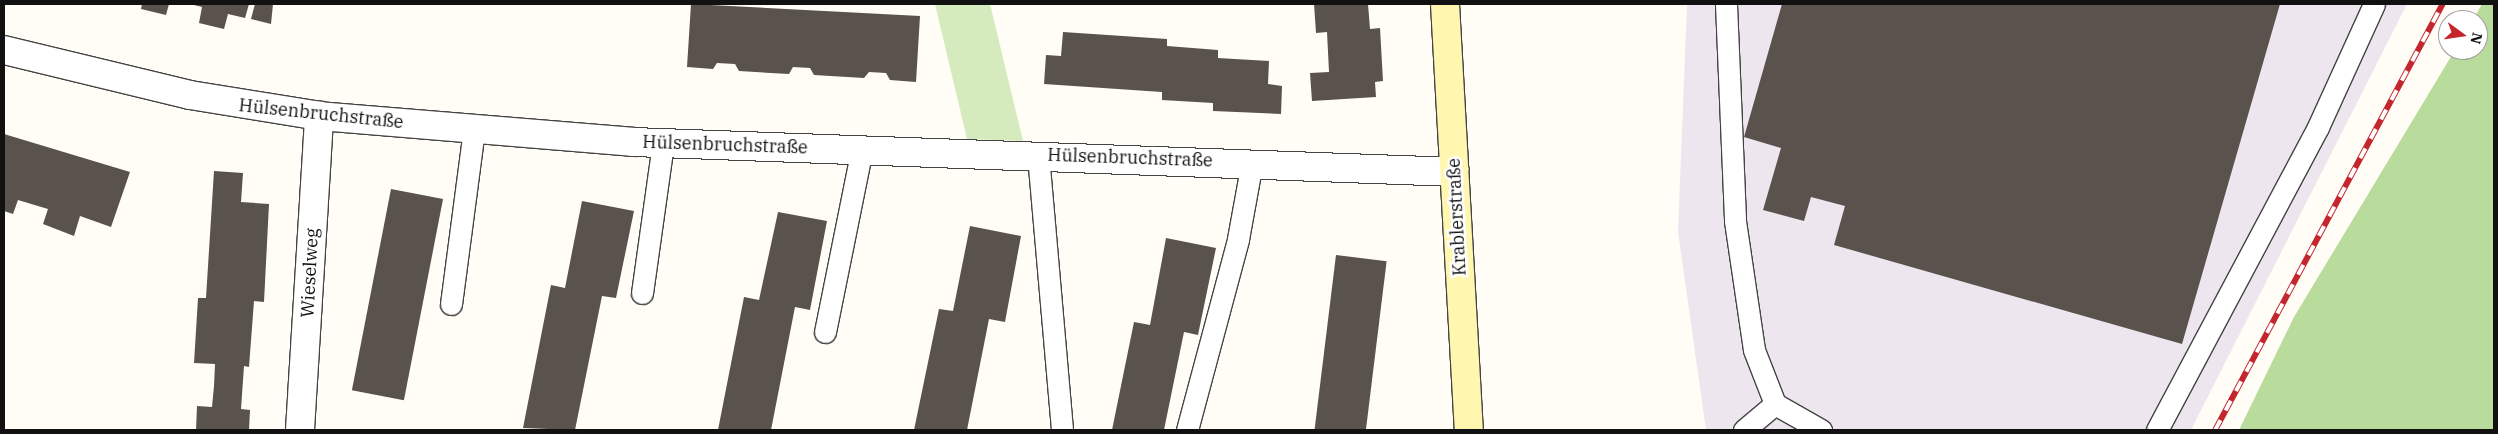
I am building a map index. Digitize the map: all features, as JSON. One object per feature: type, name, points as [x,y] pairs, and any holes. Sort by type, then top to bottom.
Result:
[{"type":"street","name":"Krablerstraße","points":[[1444,4],[1468,430]]},
{"type":"street","name":"Hülsenbruchstraße","points":[[4,50],[199,97],[318,116],[663,143],[1252,162],[1454,172]]},
{"type":"street","name":"Wieselweg","points":[[300,430],[318,116]]},
{"type":"lane","points":[[1726,4],[1735,221],[1754,350],[1775,404],[1821,430]]},
{"type":"lane","points":[[2157,430],[2318,127],[2374,4]]},
{"type":"lane","points":[[451,304],[474,128]]},
{"type":"lane","points":[[642,293],[663,143]]},
{"type":"lane","points":[[826,332],[862,149]]},
{"type":"lane","points":[[1038,155],[1062,430]]},
{"type":"lane","points":[[1186,430],[1238,238],[1252,162]]},
{"type":"lane","points":[[1744,430],[1775,404]]},
{"type":"shaded area","points":[[1687,4],[2407,4],[2191,430],[1706,430],[1678,232]]},
{"type":"green space","points":[[935,4],[990,4],[1023,141],[967,139]]},
{"type":"green space","points":[[2482,4],[2494,4],[2494,430],[2239,430],[2294,317],[2449,60],[2488,60],[2488,10],[2479,10]]},
{"type":"building","points":[[142,4],[169,4],[166,15],[141,9]]},
{"type":"building","points":[[190,4],[249,4],[245,18],[228,14],[224,29],[199,23],[202,7]]},
{"type":"building","points":[[255,4],[273,4],[271,24],[251,19]]},
{"type":"building","points":[[691,4],[920,16],[916,82],[890,80],[886,73],[869,72],[864,78],[814,75],[810,68],[793,67],[789,74],[739,71],[735,64],[717,63],[713,69],[687,67]]},
{"type":"building","points":[[1314,4],[1368,4],[1370,29],[1380,28],[1383,81],[1375,82],[1376,97],[1312,101],[1310,73],[1329,72],[1327,32],[1316,33]]},
{"type":"building","points":[[1782,4],[2280,4],[2182,344],[1834,245],[1845,206],[1811,197],[1804,221],[1763,210],[1781,148],[1744,137]]},
{"type":"building","points":[[1063,32],[1167,39],[1167,46],[1218,50],[1218,58],[1269,61],[1268,84],[1282,86],[1281,114],[1213,111],[1213,103],[1162,100],[1162,92],[1044,84],[1046,55],[1061,56]]},
{"type":"building","points":[[4,134],[130,172],[111,227],[80,216],[74,236],[43,224],[48,209],[18,200],[13,214],[4,211]]},
{"type":"building","points":[[214,171],[243,173],[241,202],[269,204],[264,302],[254,301],[249,367],[244,366],[241,409],[250,410],[249,430],[196,430],[197,406],[212,407],[214,386],[215,364],[194,363],[198,298],[206,298]]},
{"type":"building","points":[[391,189],[443,199],[404,400],[352,390]]},
{"type":"building","points":[[582,201],[634,211],[616,298],[602,296],[575,430],[523,428],[551,285],[565,288]]},
{"type":"building","points":[[778,212],[827,221],[810,310],[795,307],[771,430],[718,430],[744,297],[759,300]]},
{"type":"building","points":[[970,226],[1021,236],[1005,322],[989,319],[967,430],[914,430],[939,309],[953,311]]},
{"type":"building","points":[[1166,238],[1216,248],[1198,335],[1184,332],[1164,430],[1112,430],[1134,322],[1150,325]]},
{"type":"building","points":[[1336,255],[1387,261],[1366,430],[1315,430]]},
{"type":"railway","points":[[2215,430],[2442,4]]}]
